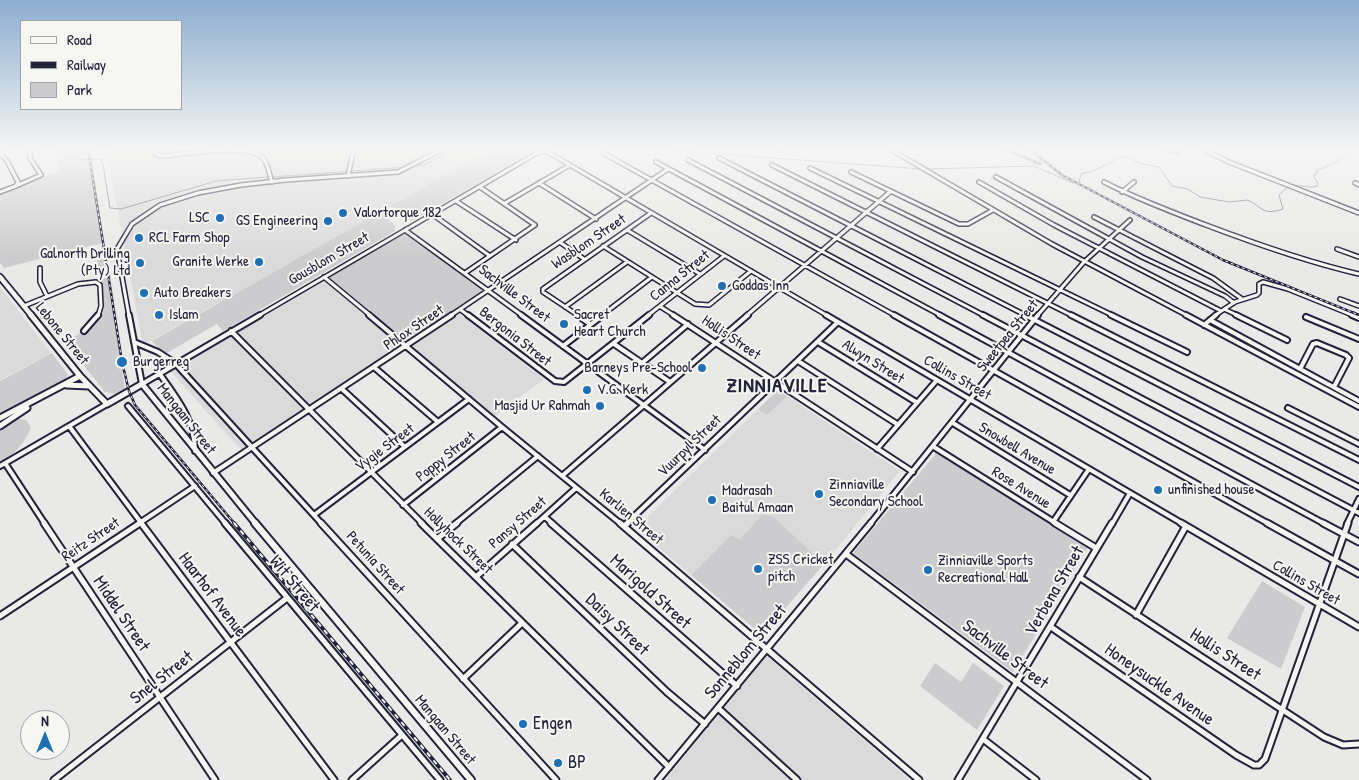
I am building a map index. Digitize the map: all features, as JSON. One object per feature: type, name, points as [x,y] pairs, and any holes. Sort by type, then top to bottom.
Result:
[{"type":"street","points":[[0,192],[20,184]]},
{"type":"street","name":"Mangaan Street","points":[[249,184],[225,187],[183,196],[150,210],[127,229],[122,236],[117,249],[142,384],[213,473],[471,780]]},
{"type":"street","name":"Gousblom Street","points":[[107,404],[324,276],[484,184]]},
{"type":"street","points":[[505,203],[537,184]]},
{"type":"street","points":[[541,184],[596,219]]},
{"type":"street","name":"Collins Street","points":[[603,184],[1359,627]]},
{"type":"street","name":"Phlox Street","points":[[213,473],[375,368],[647,184]]},
{"type":"street","points":[[658,184],[1359,574]]},
{"type":"street","points":[[697,184],[1359,542]]},
{"type":"street","points":[[734,184],[1359,513]]},
{"type":"street","points":[[771,184],[1359,487]]},
{"type":"street","points":[[809,184],[1359,460]]},
{"type":"street","points":[[844,184],[1060,288],[1187,352]]},
{"type":"street","points":[[877,184],[963,224],[968,224],[992,210]]},
{"type":"street","points":[[949,184],[1084,262],[1359,407]]},
{"type":"street","points":[[983,184],[1098,249],[1288,340]]},
{"type":"street","points":[[1009,184],[1108,240],[1224,296],[1234,303]]},
{"type":"street","points":[[1108,184],[1138,200],[1282,253],[1359,274]]},
{"type":"street","points":[[1122,192],[1131,184]]},
{"type":"street","points":[[1285,184],[1359,213]]},
{"type":"street","points":[[465,273],[536,225],[480,187]]},
{"type":"street","points":[[562,476],[891,191]]},
{"type":"street","points":[[456,200],[516,240]]},
{"type":"street","name":"Wasblom Street","points":[[542,290],[651,213]]},
{"type":"street","points":[[432,214],[490,256]]},
{"type":"street","points":[[1094,217],[1207,274],[1242,299]]},
{"type":"street","name":"Sweetpea Street","points":[[913,472],[1060,288],[1084,262],[1130,220]]},
{"type":"street","name":"Sachville Street","points":[[405,230],[705,450]]},
{"type":"street","points":[[627,230],[700,274]]},
{"type":"street","points":[[561,243],[584,259]]},
{"type":"street","points":[[603,246],[698,306],[706,306],[750,271]]},
{"type":"street","points":[[1337,249],[1359,257]]},
{"type":"street","name":"Canna Street","points":[[555,382],[564,382],[724,256]]},
{"type":"street","points":[[565,307],[627,262]]},
{"type":"street","points":[[40,268],[40,282],[47,296]]},
{"type":"street","name":"Karlien Street","points":[[324,276],[502,427],[624,526],[919,780]]},
{"type":"street","name":"Lebone Street","points":[[0,277],[80,376],[107,404]]},
{"type":"street","points":[[563,346],[652,277]]},
{"type":"street","points":[[24,306],[82,283],[94,282],[98,284],[101,296],[100,314],[95,322],[84,331]]},
{"type":"street","points":[[1204,325],[1234,303],[1257,296],[1259,294],[1259,284],[1268,282],[1359,318]]},
{"type":"street","points":[[542,290],[590,324]]},
{"type":"street","points":[[1340,299],[1359,306]]},
{"type":"street","name":"Hollis Street","points":[[661,307],[913,472]]},
{"type":"street","name":"Bergonia Street","points":[[461,310],[555,382]]},
{"type":"street","points":[[1306,317],[1359,339]]},
{"type":"street","points":[[1210,320],[1359,401]]},
{"type":"street","name":"Vuurpyl Street","points":[[624,526],[838,322]]},
{"type":"street","points":[[642,363],[688,324]]},
{"type":"street","name":"Hollyhock Street","points":[[231,331],[403,506],[477,576],[522,623],[669,767]]},
{"type":"street","name":"Petunia Street","points":[[134,342],[158,352],[175,363],[556,780]]},
{"type":"street","name":"Alwyn Street","points":[[818,342],[916,402]]},
{"type":"street","points":[[1300,369],[1313,344],[1317,343],[1346,355],[1349,358],[1334,387]]},
{"type":"street","points":[[614,344],[670,382]]},
{"type":"street","points":[[798,361],[897,424]]},
{"type":"street","points":[[375,368],[438,422]]},
{"type":"street","points":[[159,373],[181,405],[192,428],[196,442],[195,451]]},
{"type":"street","points":[[0,418],[80,376]]},
{"type":"street","points":[[877,449],[937,380]]},
{"type":"street","points":[[61,386],[76,384],[89,386]]},
{"type":"street","points":[[342,389],[406,447]]},
{"type":"street","name":"Vygie Street","points":[[314,515],[469,399]]},
{"type":"street","points":[[0,426],[35,401]]},
{"type":"street","points":[[3,464],[107,404]]},
{"type":"street","name":"Wit Street","points":[[128,406],[440,780]]},
{"type":"street","points":[[1288,408],[1359,444]]},
{"type":"street","name":"Snowbell Avenue","points":[[953,423],[1070,495]]},
{"type":"street","name":"Haarhof Avenue","points":[[69,426],[334,780]]},
{"type":"street","name":"Poppy Street","points":[[403,506],[502,427]]},
{"type":"street","name":"Rose Avenue","points":[[934,447],[1096,548]]},
{"type":"street","points":[[437,539],[538,456]]},
{"type":"street","name":"Middel Street","points":[[3,464],[216,780]]},
{"type":"street","points":[[1052,522],[1089,469]]},
{"type":"street","name":"Sonneblom Street","points":[[658,780],[913,472]]},
{"type":"street","name":"Reitz Street","points":[[0,616],[195,486]]},
{"type":"street","name":"Pansy Street","points":[[477,576],[576,488]]},
{"type":"street","name":"Verbena Street","points":[[958,780],[1130,493]]},
{"type":"street","points":[[1282,709],[1320,605],[1343,533],[1359,499]]},
{"type":"street","name":"Marigold Street","points":[[545,516],[737,686]]},
{"type":"street","points":[[1136,615],[1186,526]]},
{"type":"street","name":"Daisy Street","points":[[512,544],[667,692],[704,724]]},
{"type":"street","name":"Sachville Street","points":[[846,554],[1147,780]]},
{"type":"street","name":"Hollis Street","points":[[1079,578],[1334,742],[1343,745],[1359,744]]},
{"type":"street","name":"Snel Street","points":[[54,780],[287,598]]},
{"type":"street","points":[[463,679],[522,623]]},
{"type":"street","name":"Honeysuckle Avenue","points":[[1051,627],[1236,755],[1254,764],[1262,763],[1265,759],[1282,709]]},
{"type":"street","points":[[718,708],[797,780]]},
{"type":"street","points":[[352,780],[402,735]]},
{"type":"street","points":[[983,739],[1036,780]]},
{"type":"shaded area","points":[[113,184],[431,184],[143,345]]},
{"type":"shaded area","points":[[324,281],[402,346],[243,452],[169,370]]},
{"type":"shaded area","points":[[0,287],[51,353],[0,380]]},
{"type":"shaded area","points":[[459,314],[544,379],[495,416],[411,346]]},
{"type":"shaded area","name":"Zinniaville Secondary School","points":[[787,396],[900,471],[824,564],[775,518],[740,539],[731,535],[691,575],[636,528],[758,409],[767,415]]},
{"type":"shaded area","points":[[767,656],[910,780],[665,780]]},
{"type":"green space","points":[[23,184],[93,184],[102,243],[4,268],[0,263],[0,193]]},
{"type":"green space","points":[[429,184],[476,184],[412,221],[391,206]]},
{"type":"green space","points":[[380,212],[395,225],[395,231],[223,331],[217,324],[165,354],[152,341]]},
{"type":"green space","points":[[405,233],[484,291],[406,343],[329,277]]},
{"type":"green space","points":[[104,258],[125,388],[115,394],[105,392],[65,342],[81,333],[99,318],[103,301],[97,260]]},
{"type":"green space","points":[[52,353],[68,375],[65,380],[18,407],[0,414],[0,381]]},
{"type":"green space","points":[[778,390],[787,396],[767,415],[758,409]]},
{"type":"green space","points":[[18,419],[26,420],[31,428],[18,448],[0,462],[0,431]]},
{"type":"green space","points":[[937,452],[1089,546],[1013,672],[853,553]]},
{"type":"green space","name":"ZSS Cricket pitch","points":[[763,514],[775,518],[824,564],[762,635],[691,575],[731,535],[740,539]]},
{"type":"green space","points":[[1262,581],[1305,607],[1281,669],[1227,638]]},
{"type":"green space","points":[[935,663],[961,682],[973,663],[1004,686],[977,730],[920,686]]},
{"type":"waterway","points":[[106,184],[110,208],[121,209],[204,184]]},
{"type":"waterway","points":[[1171,184],[1188,189],[1200,197],[1229,202],[1247,200],[1270,212],[1283,209],[1279,195],[1288,187]]},
{"type":"waterway","points":[[1292,185],[1311,187],[1318,184]]},
{"type":"railway","points":[[94,184],[122,362],[129,391],[135,405],[235,524]]},
{"type":"railway","points":[[1080,184],[1223,260],[1359,315]]},
{"type":"railway","points":[[234,523],[450,780]]},
{"type":"place","name":"Valortorque 182","points":[[343,213]]},
{"type":"place","name":"LSC","points":[[220,218]]},
{"type":"place","name":"GS Engineering","points":[[328,221]]},
{"type":"place","name":"RCL Farm Shop","points":[[139,238]]},
{"type":"place","name":"Granite Werke","points":[[259,262]]},
{"type":"place","name":"Galnorth Drilling (Pty) Ltd","points":[[140,263]]},
{"type":"place","name":"Goddas Inn","points":[[722,286]]},
{"type":"place","name":"Auto Breakers","points":[[144,293]]},
{"type":"place","name":"Islam","points":[[159,315]]},
{"type":"place","name":"Sacret Heart Church","points":[[564,324]]},
{"type":"place","name":"Burgerreg","points":[[122,362]]},
{"type":"place","name":"Barneys Pre-School","points":[[702,368]]},
{"type":"place","name":"V.G. Kerk","points":[[587,390]]},
{"type":"place","name":"Masjid Ur Rahmah","points":[[600,406]]},
{"type":"place","name":"unfinished house","points":[[1158,490]]},
{"type":"place","name":"Zinniaville Secondary School","points":[[819,494]]},
{"type":"place","name":"Madrasah Baitul Amaan","points":[[712,500]]},
{"type":"place","name":"ZSS Cricket pitch","points":[[758,569]]},
{"type":"place","name":"Zinniaville Sports Recreational Hall","points":[[928,570]]},
{"type":"place","name":"Engen","points":[[523,724]]},
{"type":"place","name":"BP","points":[[558,763]]},
{"type":"district","name":"ZINNIAVILLE","points":[[777,387]]}]
